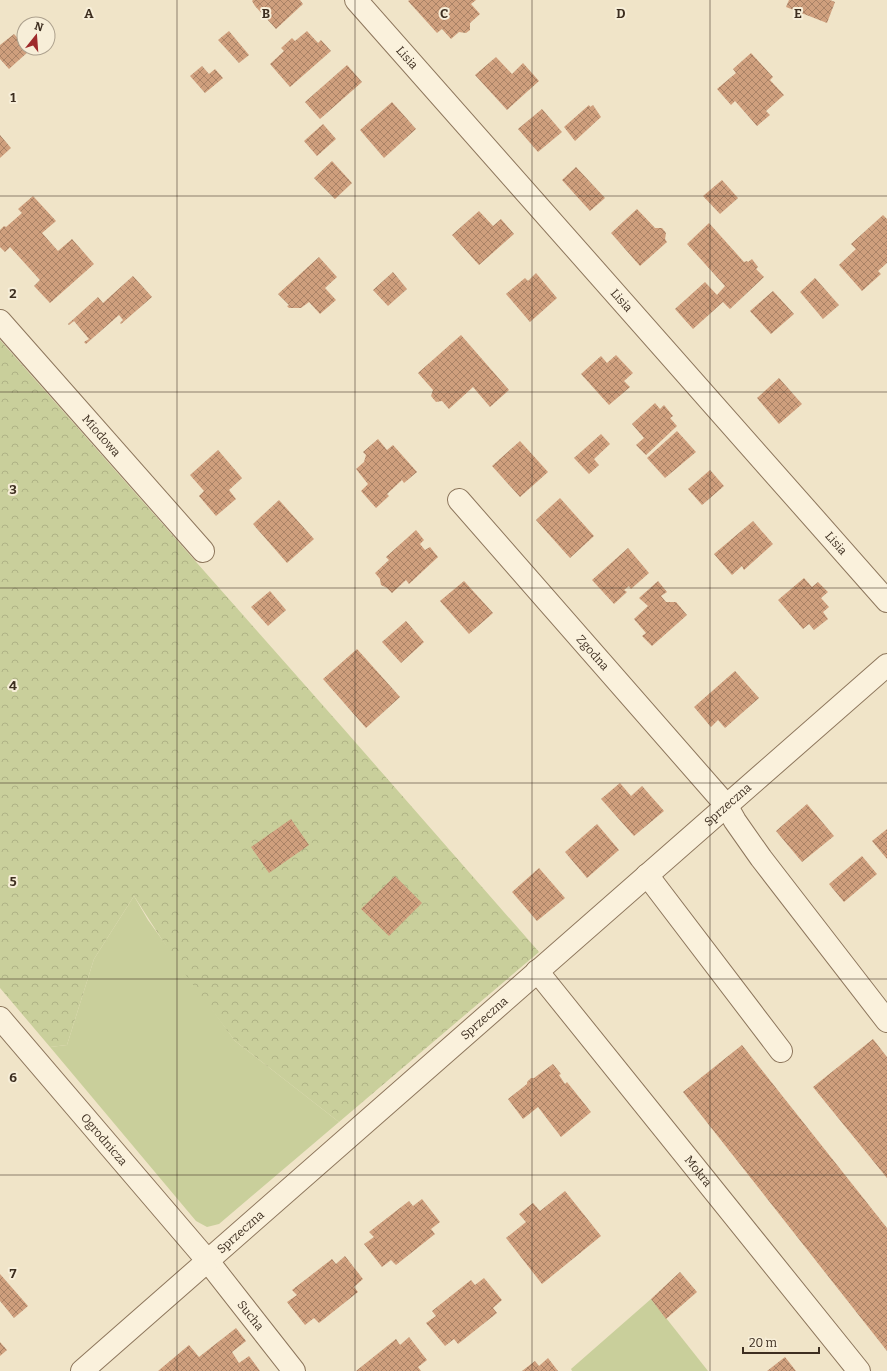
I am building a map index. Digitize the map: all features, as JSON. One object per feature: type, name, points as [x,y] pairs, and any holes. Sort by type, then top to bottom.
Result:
[{"type":"street","name":"Lisia","points":[[356,0],[887,601]]},
{"type":"street","name":"Miodowa","points":[[0,321],[203,551]]},
{"type":"street","name":"Zgodna","points":[[459,500],[726,805],[761,858],[887,1020]]},
{"type":"street","name":"Sprzeczna","points":[[82,1371],[887,665]]},
{"type":"street","points":[[647,875],[781,1052]]},
{"type":"street","name":"Mokra","points":[[537,972],[859,1371]]},
{"type":"street","name":"Ogrodnicza","points":[[0,1018],[207,1260]]},
{"type":"street","name":"Sucha","points":[[207,1260],[294,1371]]},
{"type":"green space","points":[[0,340],[539,952],[339,1122],[235,1041],[177,963],[134,896],[94,959],[67,1045],[50,1047],[0,988]]},
{"type":"green space","points":[[134,896],[148,920],[235,1041],[339,1122],[219,1224],[207,1227],[196,1221],[50,1047],[67,1045],[94,959]]},
{"type":"green space","points":[[651,1299],[708,1371],[572,1371],[571,1369]]},
{"type":"building","points":[[300,0],[303,4],[276,29],[255,6],[252,1]]},
{"type":"building","points":[[476,0],[471,4],[480,14],[470,23],[470,30],[466,33],[459,32],[451,39],[442,29],[437,33],[408,1]]},
{"type":"building","points":[[789,0],[830,0],[835,2],[827,23],[786,7]]},
{"type":"building","points":[[229,31],[249,55],[239,63],[218,40]]},
{"type":"building","points":[[307,31],[318,43],[321,40],[331,51],[290,87],[270,64],[284,51],[281,48],[292,38],[295,41]]},
{"type":"building","points":[[14,34],[16,36],[16,56],[23,56],[9,69],[0,59],[0,45]]},
{"type":"building","points":[[751,53],[773,77],[770,80],[784,95],[766,111],[770,115],[757,126],[735,101],[731,105],[717,89],[736,73],[733,69]]},
{"type":"building","points":[[496,57],[512,74],[523,63],[539,81],[507,110],[475,75]]},
{"type":"building","points":[[347,65],[362,82],[320,119],[305,102]]},
{"type":"building","points":[[202,66],[209,74],[215,69],[223,78],[205,93],[190,76]]},
{"type":"building","points":[[392,102],[416,129],[384,158],[360,130]]},
{"type":"building","points":[[589,105],[590,107],[593,105],[601,117],[575,141],[564,127]]},
{"type":"building","points":[[542,109],[562,132],[538,152],[518,129]]},
{"type":"building","points":[[323,124],[336,139],[317,156],[304,141]]},
{"type":"building","points":[[0,135],[11,148],[0,158]]},
{"type":"building","points":[[332,161],[352,183],[335,199],[314,178]]},
{"type":"building","points":[[576,167],[605,198],[590,211],[562,180]]},
{"type":"building","points":[[722,180],[738,198],[720,214],[703,196]]},
{"type":"building","points":[[33,196],[56,221],[42,233],[58,251],[72,239],[94,264],[50,303],[34,286],[40,280],[10,247],[5,252],[0,247],[0,230],[4,226],[6,227],[22,213],[18,209]]},
{"type":"building","points":[[637,209],[655,228],[662,228],[666,233],[665,239],[667,242],[640,266],[611,233]]},
{"type":"building","points":[[479,211],[493,226],[501,219],[514,234],[479,265],[452,235]]},
{"type":"building","points":[[883,215],[887,219],[887,263],[878,271],[881,274],[862,291],[839,265],[856,249],[851,244]]},
{"type":"building","points":[[709,223],[744,262],[748,262],[752,259],[758,267],[756,269],[764,277],[730,309],[723,302],[693,329],[675,309],[705,282],[717,295],[725,286],[687,244]]},
{"type":"building","points":[[319,257],[337,277],[325,288],[336,300],[320,314],[309,302],[301,308],[289,308],[287,306],[289,305],[278,294]]},
{"type":"building","points":[[393,272],[407,289],[388,306],[373,290]]},
{"type":"building","points":[[536,273],[557,298],[530,322],[506,294],[525,278],[528,281]]},
{"type":"building","points":[[133,276],[152,297],[121,324],[120,323],[123,320],[119,315],[86,344],[84,342],[89,339],[74,321],[69,325],[68,324],[98,297],[103,303]]},
{"type":"building","points":[[815,278],[839,305],[823,319],[800,292]]},
{"type":"building","points":[[773,291],[794,314],[771,334],[750,311]]},
{"type":"building","points":[[461,335],[509,390],[490,407],[473,387],[449,409],[442,401],[436,402],[431,396],[433,390],[418,373]]},
{"type":"building","points":[[616,355],[633,373],[624,381],[630,387],[609,405],[581,374],[601,356],[607,363]]},
{"type":"building","points":[[779,378],[802,404],[779,424],[757,398]]},
{"type":"building","points":[[655,403],[660,409],[664,405],[673,416],[670,418],[677,426],[646,455],[636,445],[644,438],[632,424]]},
{"type":"building","points":[[677,431],[696,452],[665,478],[647,458]]},
{"type":"building","points":[[601,434],[610,444],[594,459],[599,465],[589,474],[574,458]]},
{"type":"building","points":[[378,439],[387,450],[393,445],[417,472],[404,483],[402,480],[387,494],[389,496],[376,508],[361,491],[368,484],[356,469],[364,462],[366,455],[363,452]]},
{"type":"building","points":[[520,441],[548,472],[520,497],[492,466]]},
{"type":"building","points":[[218,450],[242,478],[229,490],[236,499],[216,516],[199,496],[204,491],[190,475]]},
{"type":"building","points":[[710,470],[724,486],[702,505],[688,489]]},
{"type":"building","points":[[560,498],[594,536],[570,558],[536,520]]},
{"type":"building","points":[[279,500],[314,539],[287,563],[253,524]]},
{"type":"building","points":[[753,521],[773,544],[744,570],[742,566],[732,575],[714,554]]},
{"type":"building","points":[[416,530],[424,540],[420,544],[425,550],[430,547],[438,557],[409,584],[406,580],[392,593],[381,585],[380,579],[375,573],[389,560],[386,557]]},
{"type":"building","points":[[628,548],[649,573],[631,589],[629,586],[624,590],[627,592],[614,604],[592,580]]},
{"type":"building","points":[[804,578],[812,587],[818,582],[828,592],[821,598],[829,607],[823,612],[828,619],[814,630],[809,624],[803,629],[778,600]]},
{"type":"building","points":[[464,581],[493,613],[469,634],[440,601]]},
{"type":"building","points":[[658,581],[667,592],[661,596],[666,602],[676,602],[687,615],[652,646],[642,636],[646,633],[634,619],[648,606],[639,598]]},
{"type":"building","points":[[270,591],[286,610],[268,626],[251,607]]},
{"type":"building","points":[[406,621],[424,642],[401,663],[382,642]]},
{"type":"building","points":[[357,649],[400,697],[366,728],[323,679]]},
{"type":"building","points":[[735,671],[759,698],[725,728],[718,720],[711,727],[694,707]]},
{"type":"building","points":[[620,783],[631,796],[642,786],[664,811],[634,836],[601,799]]},
{"type":"building","points":[[807,804],[834,836],[802,862],[776,831]]},
{"type":"building","points":[[291,819],[309,845],[269,873],[251,847]]},
{"type":"building","points":[[597,824],[619,850],[587,878],[565,852]]},
{"type":"building","points":[[887,829],[887,859],[872,841]]},
{"type":"building","points":[[862,856],[877,874],[844,902],[829,884]]},
{"type":"building","points":[[539,868],[565,898],[537,921],[512,892]]},
{"type":"building","points":[[395,876],[422,903],[389,936],[361,909]]},
{"type":"building","points":[[873,1039],[887,1057],[887,1178],[813,1087]]},
{"type":"building","points":[[742,1045],[887,1228],[887,1351],[683,1092]]},
{"type":"building","points":[[553,1064],[561,1074],[559,1075],[565,1084],[567,1082],[591,1112],[561,1137],[538,1107],[523,1119],[508,1099],[527,1084],[531,1078],[534,1078]]},
{"type":"building","points":[[565,1191],[601,1236],[542,1284],[506,1238],[526,1222],[519,1214],[533,1203],[540,1211]]},
{"type":"building","points":[[422,1199],[440,1222],[431,1229],[435,1234],[396,1265],[391,1260],[382,1267],[364,1244],[374,1237],[369,1232],[409,1201],[413,1206]]},
{"type":"building","points":[[345,1256],[363,1279],[354,1287],[358,1292],[319,1323],[314,1318],[305,1325],[287,1302],[297,1295],[292,1290],[332,1259],[336,1264]]},
{"type":"building","points":[[680,1272],[697,1292],[666,1319],[651,1299]]},
{"type":"building","points":[[0,1274],[28,1306],[14,1318],[0,1301]]},
{"type":"building","points":[[484,1278],[502,1300],[493,1308],[497,1313],[458,1344],[454,1339],[445,1346],[426,1323],[436,1316],[432,1311],[471,1280],[475,1285]]},
{"type":"building","points":[[236,1328],[246,1341],[232,1352],[239,1363],[249,1356],[260,1371],[158,1371],[189,1345],[199,1357]]},
{"type":"building","points":[[409,1337],[427,1360],[418,1367],[421,1371],[356,1371],[396,1339],[400,1345]]},
{"type":"building","points":[[0,1342],[7,1350],[0,1356]]},
{"type":"building","points":[[785,1357],[796,1371],[767,1371]]},
{"type":"building","points":[[548,1358],[558,1371],[522,1371],[535,1361],[539,1366]]}]
